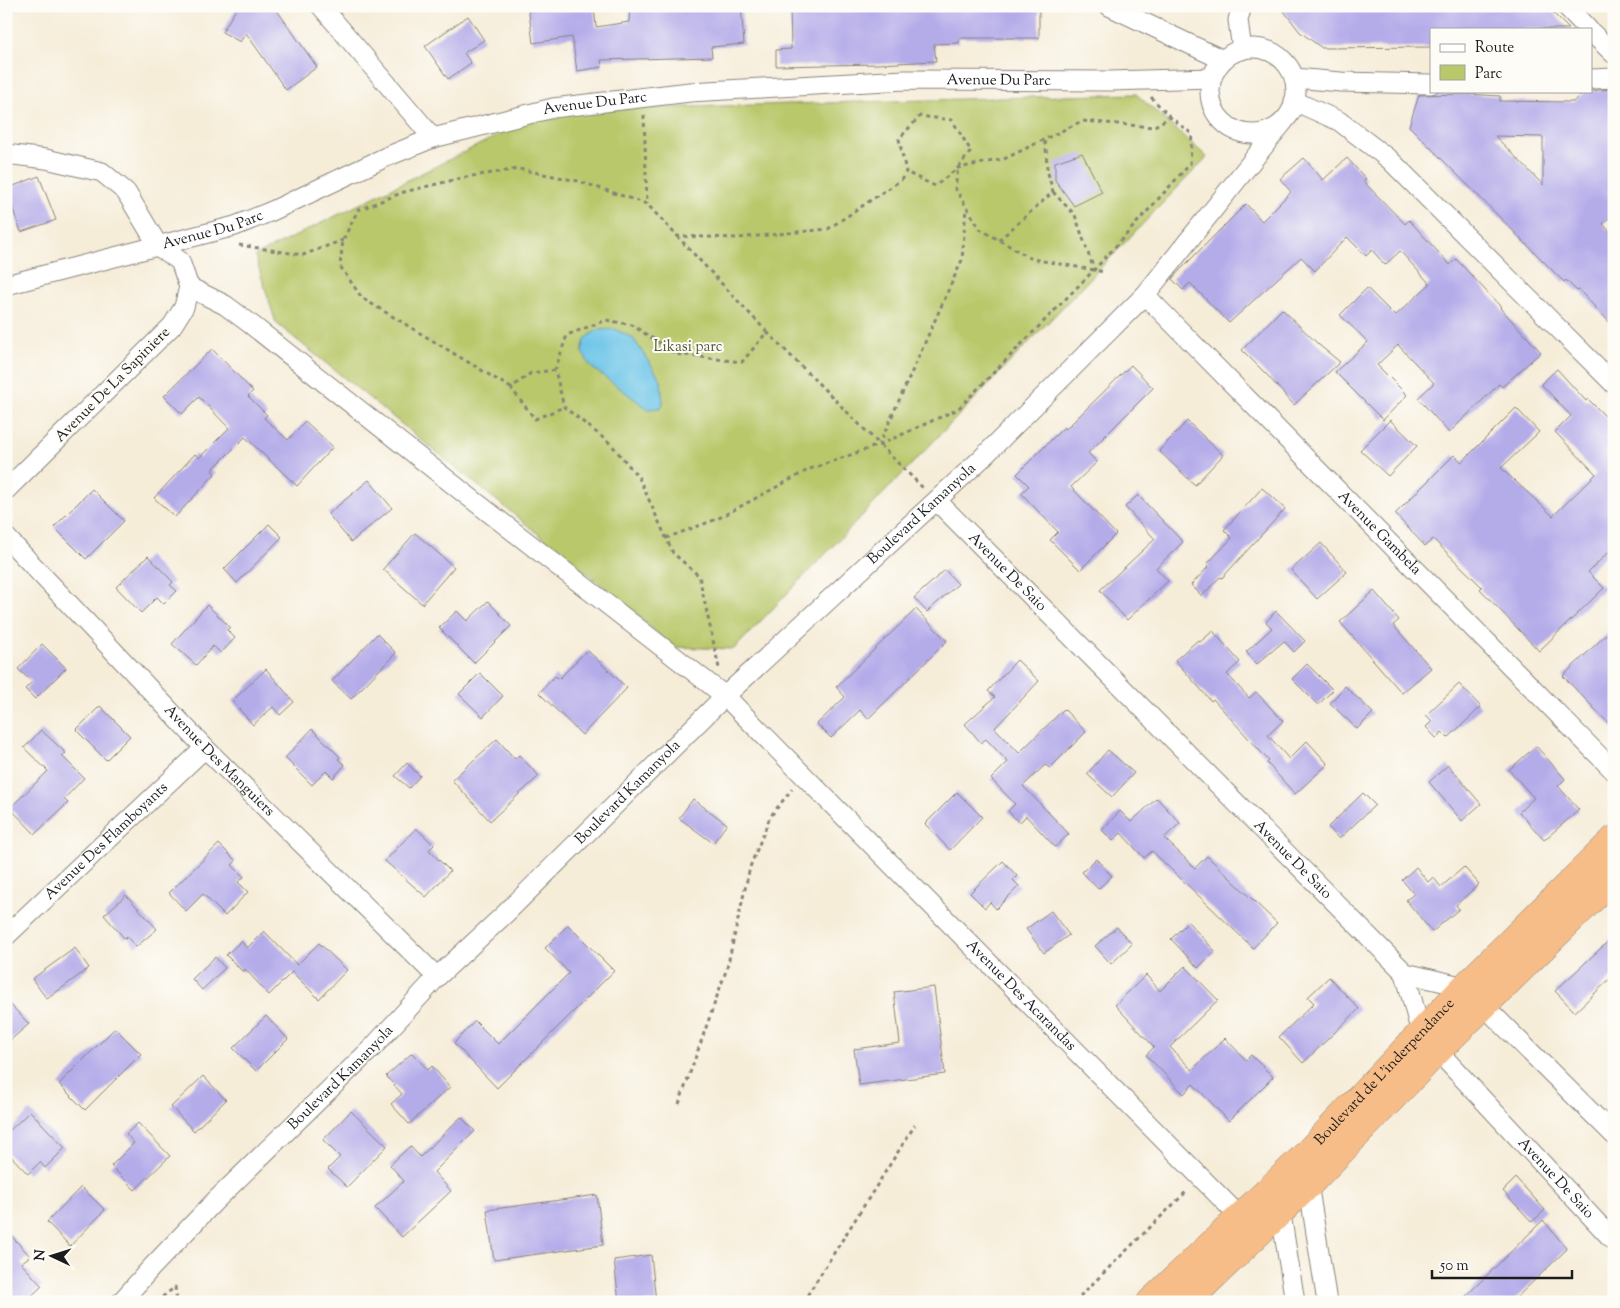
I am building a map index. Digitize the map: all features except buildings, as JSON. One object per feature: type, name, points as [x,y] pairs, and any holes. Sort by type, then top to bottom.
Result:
[{"type":"highway","name":"Boulevard de L'inderpendance","points":[[1151,1302],[1239,1216],[1429,1042],[1474,996],[1614,840]]},
{"type":"highway","name":"Boulevard de L'inderpendance","points":[[1474,996],[1614,877]]},
{"type":"highway","name":"Boulevard de L'inderpendance","points":[[1186,1302],[1308,1184],[1429,1042]]},
{"type":"street","points":[[321,6],[433,138]]},
{"type":"street","points":[[1108,6],[1223,60]]},
{"type":"street","points":[[1242,6],[1238,20],[1242,50]]},
{"type":"street","points":[[1566,6],[1587,28]]},
{"type":"street","points":[[1592,33],[1614,54]]},
{"type":"street","points":[[1252,48],[1273,54],[1289,68],[1294,78],[1294,100],[1289,114],[1284,121],[1262,134],[1237,132],[1217,116],[1211,104],[1209,91],[1216,68],[1223,60],[1242,50],[1252,48]]},
{"type":"street","name":"Avenue Du Parc","points":[[6,284],[159,247],[235,226],[272,211],[386,157],[433,138],[553,108],[690,92],[905,80],[1110,81],[1212,78]]},
{"type":"street","points":[[1294,78],[1341,82],[1430,84]]},
{"type":"street","points":[[1592,79],[1614,78]]},
{"type":"street","points":[[1294,100],[1339,121],[1390,160],[1614,384]]},
{"type":"street","name":"Boulevard Kamanyola","points":[[121,1302],[216,1201],[373,1047],[437,977],[518,901],[725,696],[937,501],[1145,295],[1284,121]]},
{"type":"street","points":[[6,154],[46,159],[102,172],[126,192],[159,247],[180,261],[189,287]]},
{"type":"street","name":"Avenue De La Sapiniere","points":[[6,490],[172,326],[184,307],[189,287]]},
{"type":"street","name":"Avenue Des Acarandas","points":[[189,287],[225,305],[248,322],[725,696],[1239,1216]]},
{"type":"street","name":"Avenue Gambela","points":[[1145,295],[1614,771]]},
{"type":"street","name":"Avenue De Saio","points":[[937,501],[1405,972],[1429,1042],[1614,1241]]},
{"type":"street","name":"Avenue Des Manguiers","points":[[6,537],[205,748],[437,977]]},
{"type":"street","name":"Avenue Des Flamboyants","points":[[6,936],[205,748]]},
{"type":"street","points":[[1405,972],[1474,996],[1614,1135]]},
{"type":"street","points":[[1304,1157],[1328,1302]]},
{"type":"street","points":[[1275,1184],[1295,1302]]},
{"type":"path","points":[[666,538],[718,519],[810,470],[880,445],[958,409],[1094,270],[1190,164],[1192,134],[1170,117],[1150,96]]},
{"type":"path","points":[[644,113],[647,204]]},
{"type":"path","points":[[676,236],[738,238],[828,229],[901,180],[906,172],[899,138],[920,116],[952,120],[970,151],[958,168],[935,186],[906,172]]},
{"type":"path","points":[[958,168],[1004,159],[1082,121],[1153,126],[1170,117]]},
{"type":"path","points":[[1043,139],[1046,146],[1047,168],[1053,192],[1075,215],[1094,270]]},
{"type":"path","points":[[958,168],[955,188],[980,229],[1032,259],[1105,272]]},
{"type":"path","points":[[564,407],[535,419],[512,388],[362,298],[340,266],[343,240],[358,210],[404,192],[466,177],[519,169],[578,181],[647,204],[766,332],[937,501]]},
{"type":"path","points":[[999,240],[1053,192]]},
{"type":"path","points":[[880,445],[962,260],[966,207]]},
{"type":"path","points":[[235,226],[234,244],[303,255],[343,240]]},
{"type":"path","points":[[725,696],[700,576],[673,553],[639,478],[611,444],[564,407],[555,370],[567,335],[606,320],[632,325],[676,354],[742,362],[766,332]]},
{"type":"path","points":[[512,388],[531,373],[555,370]]},
{"type":"path","points":[[679,1104],[727,968],[750,867],[770,817],[802,776]]},
{"type":"path","points":[[803,1302],[915,1124]]},
{"type":"path","points":[[1074,1302],[1201,1177]]},
{"type":"path","points":[[156,1302],[175,1287],[177,1302]]},
{"type":"green space","name":"Likasi parc","points":[[1136,94],[1207,157],[734,649],[673,647],[619,599],[276,323],[255,256],[547,111]]},
{"type":"water","points":[[615,329],[633,338],[661,380],[663,404],[660,408],[648,409],[591,367],[582,352],[585,339],[597,330]]}]
